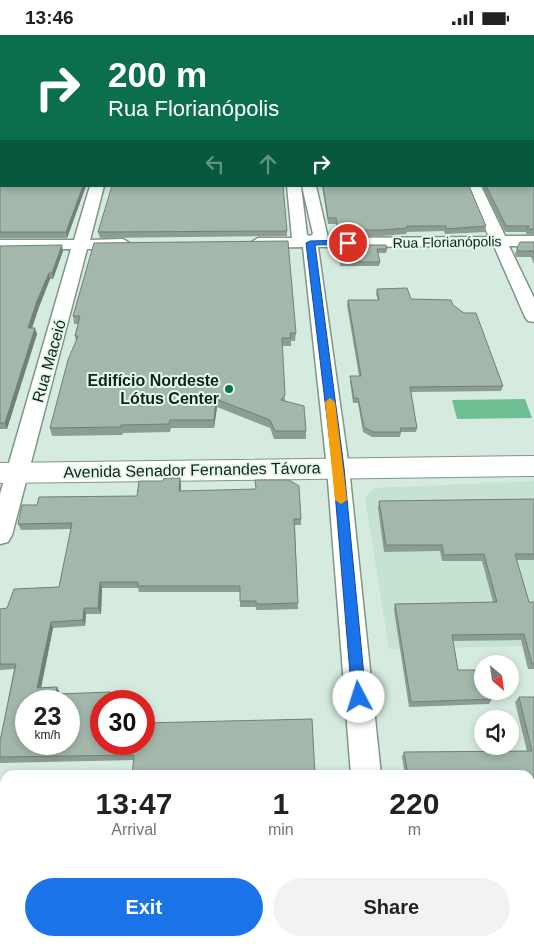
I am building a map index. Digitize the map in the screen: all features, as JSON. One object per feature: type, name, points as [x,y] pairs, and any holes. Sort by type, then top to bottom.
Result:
[{"type":"main road","name":"Avenida Senador Fernandes Távora","points":[[10,464],[337,459],[534,449]]},
{"type":"main road","name":"Avenida Senador Fernandes Távora","points":[[337,459],[534,466]]},
{"type":"street","name":"Rua Maceió","points":[[0,535],[10,464],[81,245],[97,187]]},
{"type":"street","points":[[294,187],[299,237],[310,243]]},
{"type":"street","points":[[309,187],[321,236],[310,243]]},
{"type":"street","points":[[474,187],[534,317]]},
{"type":"street","name":"Rua Florianópolis","points":[[240,243],[534,241]]},
{"type":"street","points":[[310,243],[337,459],[366,770]]},
{"type":"street","points":[[0,245],[141,244]]},
{"type":"shaded area","points":[[525,399],[532,418],[457,419],[452,400]]},
{"type":"shaded area","points":[[534,481],[534,646],[389,649],[365,498],[374,488]]},
{"type":"building","points":[[0,187],[83,187],[66,232],[0,232]]},
{"type":"building","points":[[112,187],[283,187],[287,231],[98,232]]},
{"type":"building","points":[[323,187],[469,187],[486,226],[446,229],[446,226],[407,226],[407,228],[382,230],[338,230],[336,218],[328,218]]},
{"type":"building","points":[[486,187],[534,187],[534,229],[527,229],[529,226],[506,226]]},
{"type":"building","points":[[288,241],[296,333],[290,333],[291,338],[282,338],[285,395],[281,400],[304,406],[306,431],[275,431],[270,420],[216,399],[214,420],[170,420],[169,424],[121,425],[121,427],[50,428],[68,360],[78,336],[75,336],[80,316],[73,316],[94,243]]},
{"type":"building","points":[[520,242],[534,242],[534,254],[533,251],[518,251],[517,248]]},
{"type":"building","points":[[62,245],[52,273],[49,273],[37,301],[28,328],[35,328],[5,423],[0,423],[0,246]]},
{"type":"building","points":[[339,245],[386,245],[387,249],[377,249],[380,262],[340,262]]},
{"type":"building","points":[[407,288],[411,299],[451,300],[453,305],[464,313],[476,313],[503,386],[410,387],[417,428],[400,428],[401,432],[373,432],[364,427],[358,398],[354,398],[350,376],[361,376],[348,300],[379,300],[377,289]]},
{"type":"building","points":[[164,478],[180,478],[179,491],[256,489],[255,480],[289,480],[299,486],[301,519],[294,519],[298,603],[256,604],[256,601],[240,601],[240,586],[138,586],[138,582],[100,582],[98,608],[84,608],[83,620],[51,622],[37,688],[57,687],[57,690],[15,690],[15,755],[80,755],[80,693],[90,693],[90,755],[134,755],[0,757],[0,741],[16,664],[0,664],[0,609],[7,608],[14,589],[59,587],[72,523],[18,524],[22,505],[37,505],[39,497],[137,496],[139,481],[163,481]]},
{"type":"building","points":[[534,499],[534,554],[515,554],[529,602],[534,602],[534,664],[532,664],[524,634],[452,635],[458,670],[474,670],[474,700],[411,702],[395,604],[497,602],[484,554],[444,555],[442,545],[386,545],[379,501]]},
{"type":"building","points":[[519,697],[534,697],[534,770],[407,770],[404,752],[474,751],[474,755],[519,755],[519,751],[532,751]]},
{"type":"building","points":[[312,719],[315,770],[132,770],[134,755],[155,755],[155,723]]},
{"type":"slow traffic","points":[[330,402],[341,500]]},
{"type":"place","name":"Edifício Nordeste Lótus Center","points":[[229,389]]},
{"type":"route","points":[[348,243],[310,243],[338,468],[359,697]]}]
